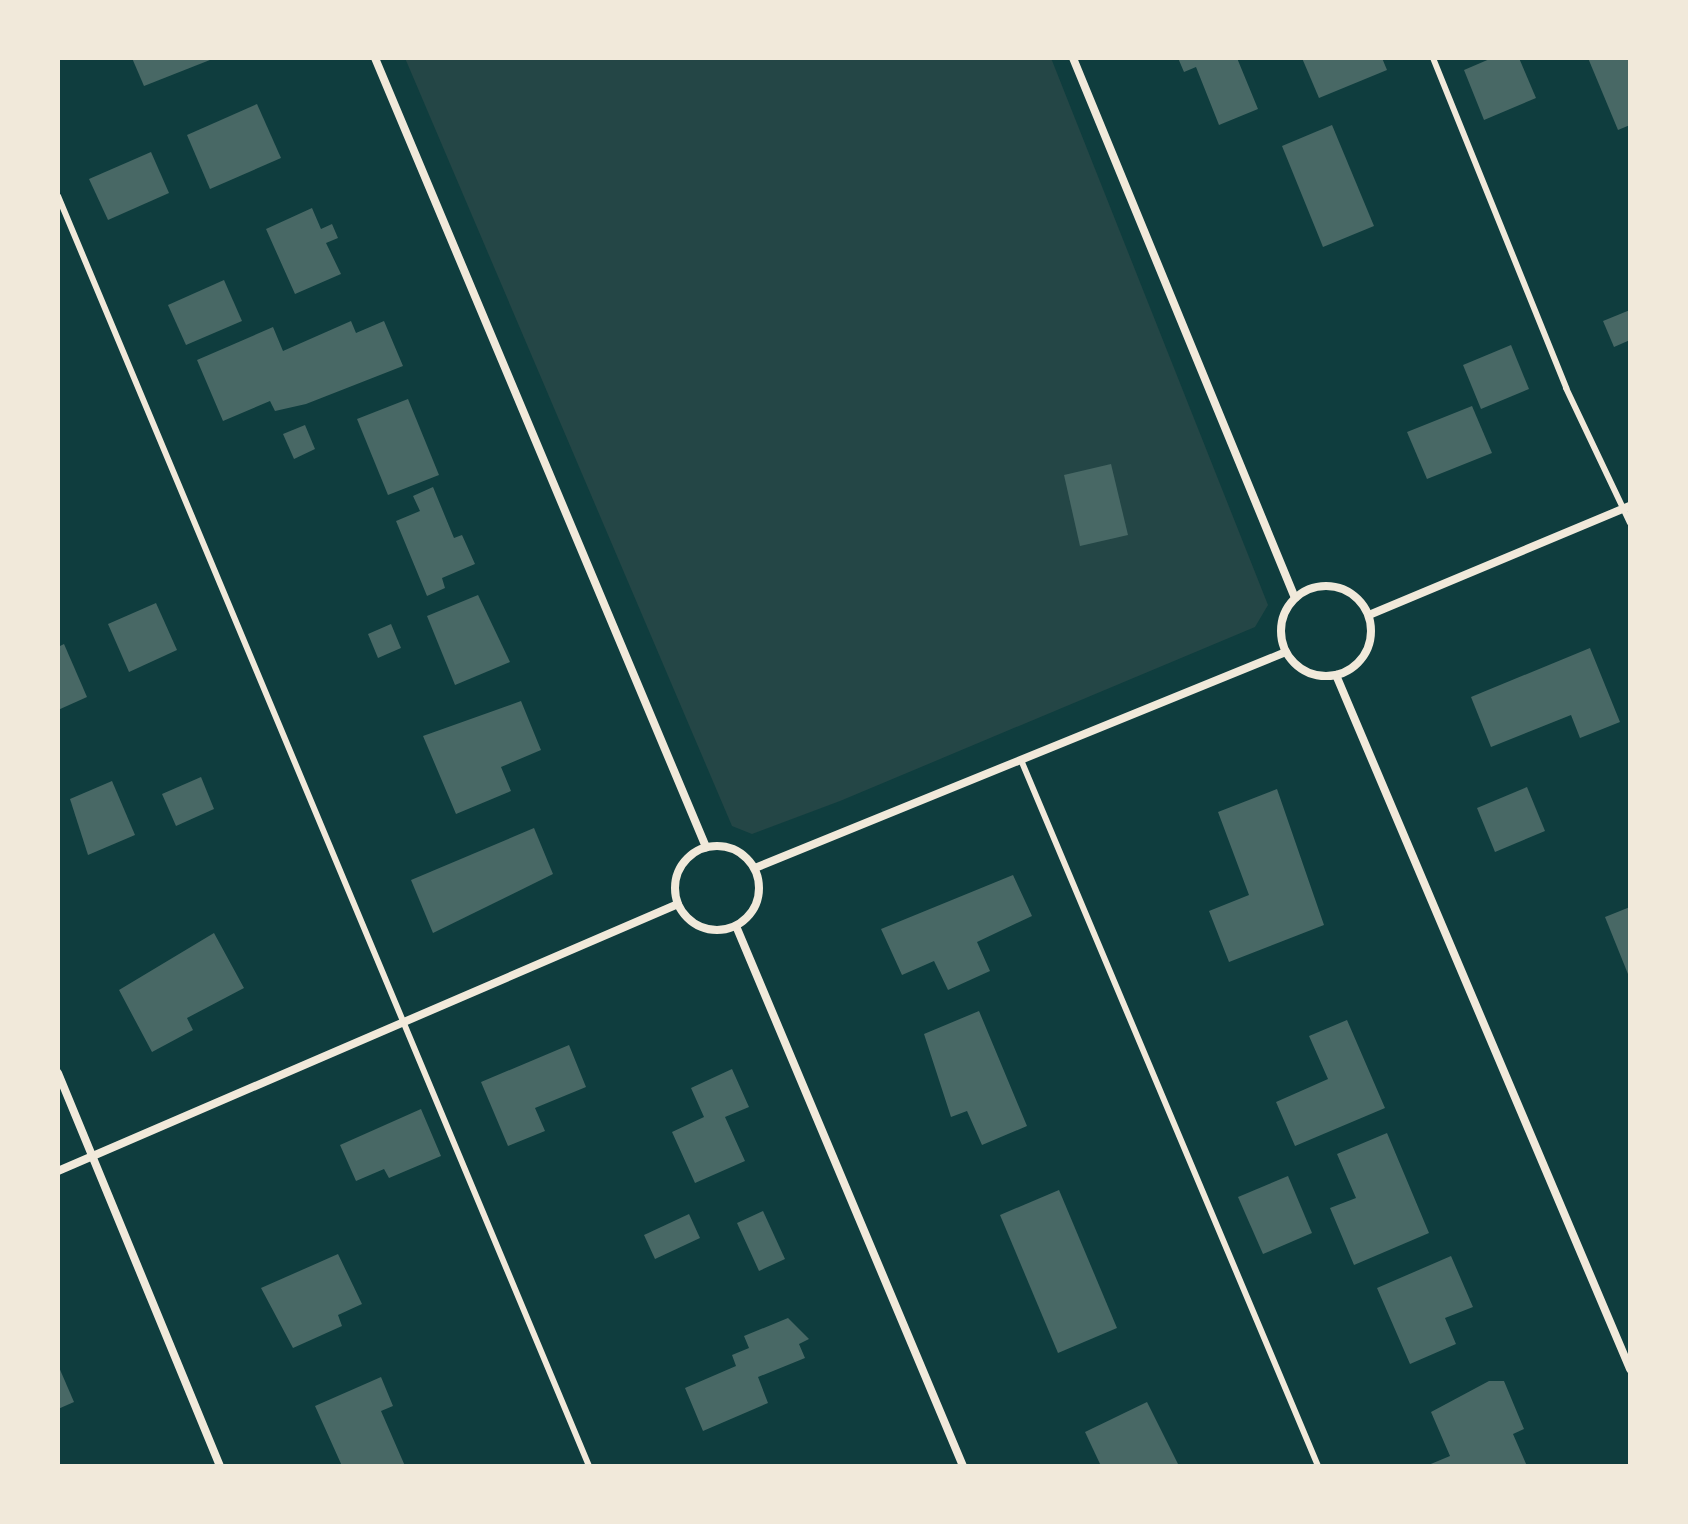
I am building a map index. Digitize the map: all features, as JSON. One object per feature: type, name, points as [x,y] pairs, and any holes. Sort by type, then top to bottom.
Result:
[{"type":"street","points":[[375,58],[706,847]]},
{"type":"street","points":[[1073,58],[1295,598]]},
{"type":"street","points":[[1369,615],[1627,508]]},
{"type":"street","points":[[1334,586],[1350,591],[1369,615],[1362,659],[1336,675],[1307,672],[1286,652],[1281,624],[1295,598],[1334,586]]},
{"type":"street","points":[[755,868],[1286,652]]},
{"type":"street","points":[[1336,675],[1630,1369]]},
{"type":"street","points":[[706,847],[734,849],[755,868],[759,894],[736,926],[697,925],[678,904],[683,863],[706,847]]},
{"type":"street","points":[[58,1171],[678,904]]},
{"type":"street","points":[[736,926],[963,1466]]},
{"type":"street","points":[[58,1073],[220,1466]]},
{"type":"lane","points":[[1433,58],[1627,508],[1630,523]]},
{"type":"lane","points":[[58,196],[589,1466]]},
{"type":"lane","points":[[1021,760],[1318,1466]]},
{"type":"shaded area","points":[[405,58],[1051,58],[1268,605],[1255,627],[840,801],[752,834],[732,826]]},
{"type":"building","points":[[132,58],[215,58],[144,86]]},
{"type":"building","points":[[1178,58],[1237,58],[1258,109],[1219,125],[1196,67],[1184,72]]},
{"type":"building","points":[[1302,58],[1382,58],[1387,70],[1319,98]]},
{"type":"building","points":[[1492,58],[1519,58],[1536,98],[1484,120],[1464,70]]},
{"type":"building","points":[[1588,58],[1630,58],[1630,125],[1618,130]]},
{"type":"building","points":[[257,104],[281,158],[210,189],[187,135]]},
{"type":"building","points":[[1332,125],[1374,226],[1323,247],[1282,146]]},
{"type":"building","points":[[151,152],[169,193],[108,220],[89,179]]},
{"type":"building","points":[[312,208],[321,229],[332,224],[338,238],[326,243],[341,274],[295,294],[266,229]]},
{"type":"building","points":[[224,280],[242,321],[186,345],[168,305]]},
{"type":"building","points":[[1630,310],[1630,340],[1614,347],[1603,321]]},
{"type":"building","points":[[351,321],[356,333],[384,321],[403,366],[306,404],[275,411],[270,401],[223,421],[197,360],[273,327],[283,351]]},
{"type":"building","points":[[1511,345],[1529,389],[1481,409],[1463,365]]},
{"type":"building","points":[[408,399],[439,475],[388,495],[357,419]]},
{"type":"building","points":[[1472,406],[1492,453],[1427,479],[1407,432]]},
{"type":"building","points":[[305,425],[315,449],[294,459],[283,434]]},
{"type":"building","points":[[1111,464],[1128,535],[1080,546],[1064,475]]},
{"type":"building","points":[[433,487],[454,538],[462,535],[475,564],[442,578],[445,588],[427,596],[396,521],[420,511],[413,496]]},
{"type":"building","points":[[478,595],[510,662],[455,685],[427,616]]},
{"type":"building","points":[[156,603],[177,650],[129,672],[108,624]]},
{"type":"building","points":[[391,624],[401,648],[378,658],[368,634]]},
{"type":"building","points":[[64,644],[87,697],[58,710],[58,647]]},
{"type":"building","points":[[1590,648],[1620,722],[1580,738],[1571,715],[1491,747],[1471,697]]},
{"type":"building","points":[[521,701],[541,750],[501,767],[511,791],[456,814],[423,736]]},
{"type":"building","points":[[201,777],[214,809],[176,826],[162,794]]},
{"type":"building","points":[[112,781],[135,835],[88,855],[70,799]]},
{"type":"building","points":[[1527,787],[1545,831],[1495,852],[1477,808]]},
{"type":"building","points":[[1277,789],[1324,925],[1229,962],[1209,911],[1249,895],[1218,812]]},
{"type":"building","points":[[534,828],[553,874],[433,933],[411,880]]},
{"type":"building","points":[[1013,875],[1032,916],[977,942],[990,971],[948,990],[934,961],[902,975],[881,929]]},
{"type":"building","points":[[1630,907],[1630,979],[1605,917]]},
{"type":"building","points":[[214,933],[244,988],[187,1018],[193,1030],[152,1052],[119,990]]},
{"type":"building","points":[[979,1011],[1027,1126],[982,1145],[967,1111],[951,1117],[924,1034]]},
{"type":"building","points":[[1347,1020],[1385,1108],[1295,1146],[1276,1102],[1328,1079],[1309,1036]]},
{"type":"building","points":[[569,1045],[586,1087],[535,1108],[545,1131],[508,1146],[481,1082]]},
{"type":"building","points":[[732,1069],[749,1107],[725,1117],[745,1161],[695,1183],[672,1132],[704,1117],[691,1088]]},
{"type":"building","points":[[421,1109],[441,1156],[389,1178],[384,1169],[356,1181],[340,1145]]},
{"type":"building","points":[[1387,1133],[1429,1233],[1354,1265],[1330,1208],[1356,1198],[1337,1154]]},
{"type":"building","points":[[1288,1176],[1312,1233],[1263,1254],[1238,1197]]},
{"type":"building","points":[[1059,1190],[1117,1328],[1058,1353],[1000,1215]]},
{"type":"building","points":[[763,1211],[785,1259],[759,1271],[737,1223]]},
{"type":"building","points":[[689,1214],[700,1238],[655,1259],[644,1235]]},
{"type":"building","points":[[338,1254],[362,1304],[338,1315],[342,1326],[293,1348],[261,1288]]},
{"type":"building","points":[[1451,1256],[1473,1307],[1445,1318],[1456,1344],[1410,1364],[1377,1288]]},
{"type":"building","points":[[788,1318],[809,1339],[799,1344],[805,1358],[758,1377],[768,1403],[703,1431],[685,1388],[736,1366],[732,1355],[749,1348],[744,1336]]},
{"type":"building","points":[[58,1365],[74,1402],[58,1409]]},
{"type":"building","points":[[381,1377],[393,1406],[381,1411],[405,1466],[342,1466],[315,1406]]},
{"type":"building","points":[[1489,1381],[1504,1381],[1524,1429],[1513,1434],[1527,1466],[1426,1466],[1450,1456],[1431,1412]]},
{"type":"building","points":[[1147,1402],[1179,1466],[1101,1466],[1085,1432]]}]
